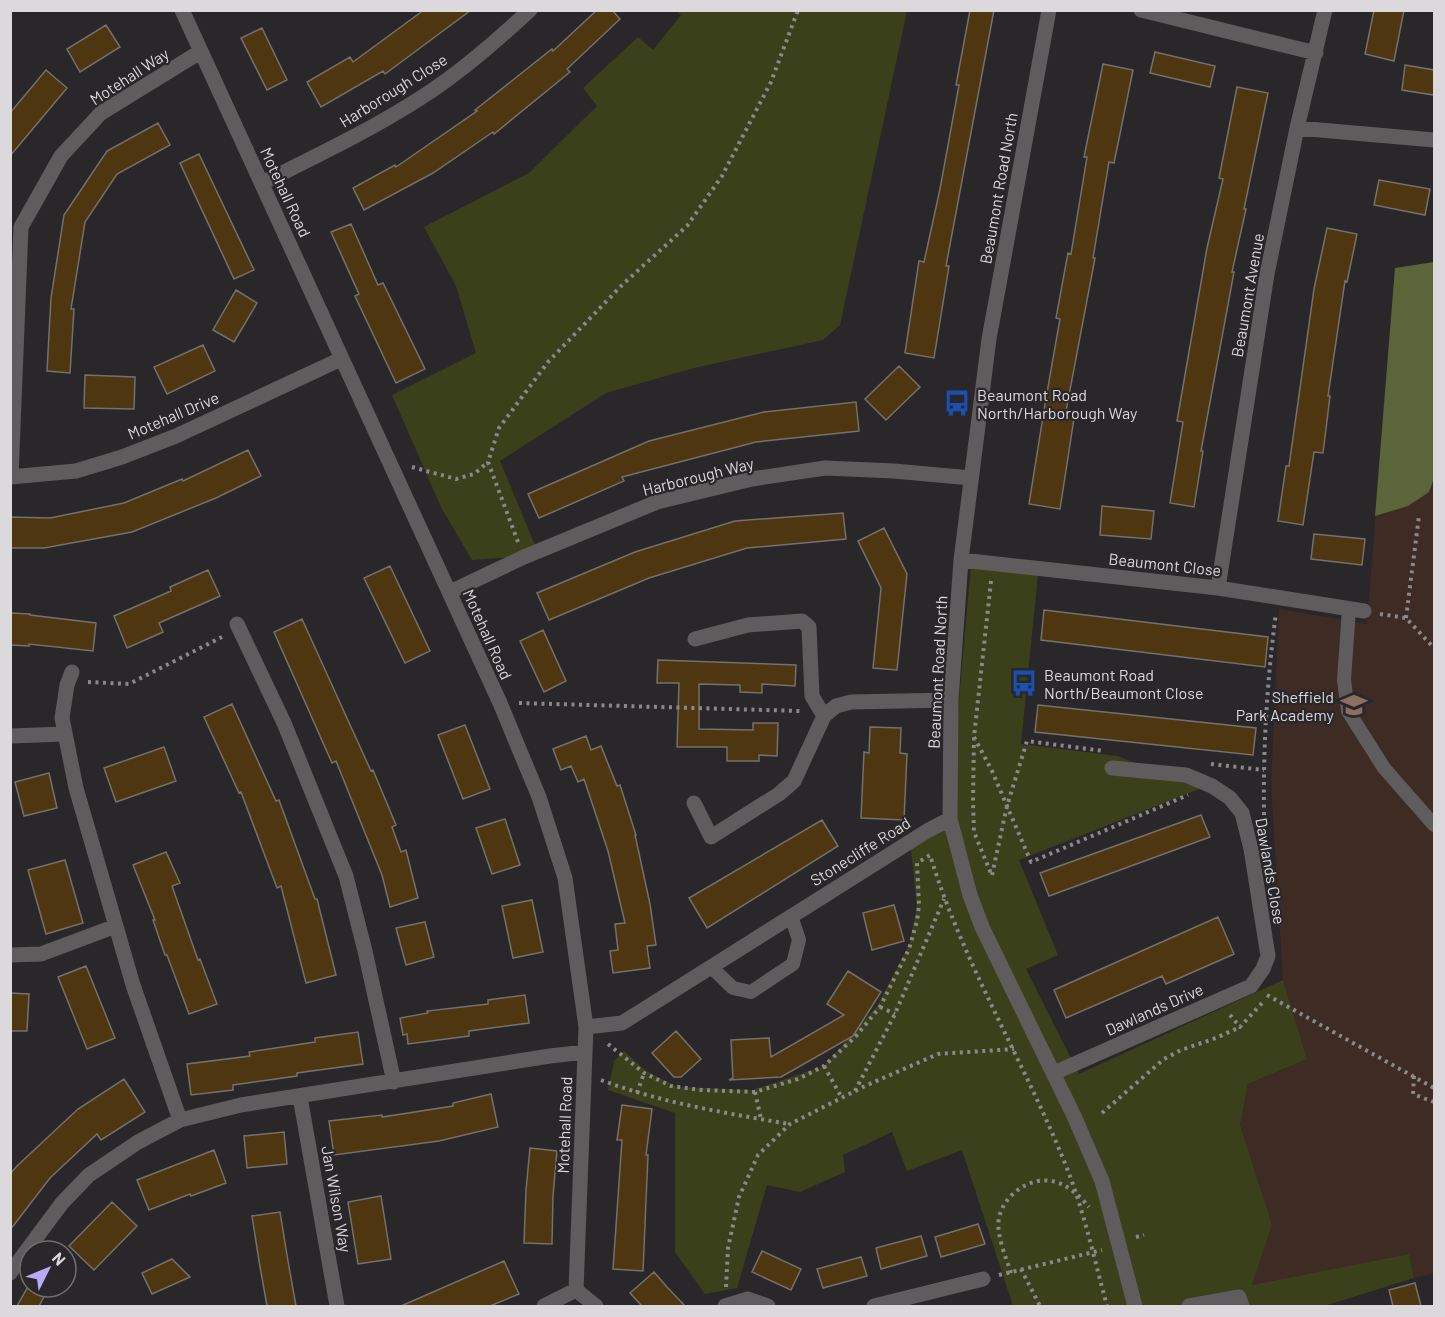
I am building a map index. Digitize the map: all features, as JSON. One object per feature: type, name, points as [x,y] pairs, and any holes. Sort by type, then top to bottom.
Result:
[{"type":"street","name":"Motehall Road","points":[[182,10],[340,359],[500,703],[539,797],[566,878],[586,1027],[576,1290]]},
{"type":"street","name":"Harborough Close","points":[[262,183],[357,136],[421,98],[480,56],[530,10]]},
{"type":"street","name":"Beaumont Road North","points":[[1049,10],[989,339],[971,478],[961,560],[951,700],[950,819],[970,895],[982,927],[1054,1073],[1102,1180],[1135,1306]]},
{"type":"street","points":[[1141,10],[1316,53]]},
{"type":"street","name":"Beaumont Avenue","points":[[1218,588],[1267,274],[1297,128],[1325,10]]},
{"type":"street","name":"Motehall Way","points":[[11,477],[21,227],[61,156],[101,113],[200,52]]},
{"type":"street","points":[[1297,128],[1434,140]]},
{"type":"street","name":"Motehall Drive","points":[[11,477],[76,471],[122,457],[176,436],[340,359]]},
{"type":"street","name":"Harborough Way","points":[[450,592],[524,556],[657,502],[752,479],[825,468],[971,478]]},
{"type":"street","name":"Beaumont Close","points":[[961,560],[1218,588],[1357,610]]},
{"type":"street","points":[[695,639],[748,625],[802,621],[809,627],[812,696],[824,716]]},
{"type":"street","points":[[238,626],[284,723],[346,876],[394,1082]]},
{"type":"street","points":[[70,676],[62,718],[76,788],[133,985],[180,1120]]},
{"type":"street","points":[[694,803],[711,837],[779,794],[794,781],[824,716],[836,706],[851,702],[951,700]]},
{"type":"street","points":[[10,736],[65,734]]},
{"type":"street","name":"Dawlands Close","points":[[1112,768],[1186,775],[1212,786],[1230,798],[1242,813],[1251,849],[1268,956],[1263,969],[1251,986]]},
{"type":"street","name":"Stonecliffe Road","points":[[586,1027],[622,1023],[927,831],[950,819]]},
{"type":"street","points":[[10,955],[41,954],[116,926]]},
{"type":"street","name":"Dawlands Drive","points":[[1054,1073],[1251,986]]},
{"type":"street","points":[[10,1273],[62,1203],[89,1175],[138,1142],[180,1120],[241,1105],[585,1052]]},
{"type":"street","name":"Jan Wilson Way","points":[[300,1097],[337,1306]]},
{"type":"street","points":[[874,1306],[983,1279]]},
{"type":"street","points":[[544,1306],[576,1290],[596,1306]]},
{"type":"street","points":[[1189,1306],[1239,1297],[1242,1306]]},
{"type":"street","points":[[725,1302],[748,1299],[768,1306]]},
{"type":"lane","points":[[1357,610],[1344,680],[1348,711],[1384,768],[1434,825]]},
{"type":"lane","points":[[711,967],[733,988],[751,992],[793,964],[799,940],[791,916]]},
{"type":"path","points":[[388,460],[456,479],[474,474],[488,462],[499,428],[548,362],[623,284],[687,226],[722,176],[771,82],[798,10]]},
{"type":"path","points":[[488,462],[524,556]]},
{"type":"path","points":[[1406,618],[1419,516]]},
{"type":"path","points":[[992,577],[974,737],[972,802],[974,832],[992,876],[1007,806],[1027,741],[1117,753],[1112,768]]},
{"type":"path","points":[[1251,849],[1264,837],[1264,770],[1269,660],[1278,597]]},
{"type":"path","points":[[1357,610],[1406,618],[1434,648]]},
{"type":"path","points":[[70,676],[129,684],[238,626]]},
{"type":"path","points":[[500,703],[803,711],[824,716]]},
{"type":"path","points":[[974,737],[1031,862],[1212,786]]},
{"type":"path","points":[[586,1027],[644,1073],[670,1086],[723,1092],[755,1092],[798,1079],[824,1066],[856,1036],[880,1007],[909,949],[917,921],[919,904],[916,863],[930,855],[944,900],[976,974],[1014,1049],[1068,1172],[1107,1306]]},
{"type":"path","points":[[855,1091],[895,1014],[944,900]]},
{"type":"path","points":[[1251,986],[1434,1088]]},
{"type":"path","points":[[880,1007],[895,1014]]},
{"type":"path","points":[[1102,1113],[1164,1059],[1240,1027]]},
{"type":"path","points":[[725,1302],[728,1248],[738,1197],[758,1155],[790,1124],[938,1053],[1014,1049]]},
{"type":"path","points":[[824,1066],[842,1098]]},
{"type":"path","points":[[584,1073],[637,1093],[720,1112],[790,1124]]},
{"type":"path","points":[[637,1093],[644,1073]]},
{"type":"path","points":[[1414,1076],[1413,1094],[1434,1102]]},
{"type":"path","points":[[755,1092],[761,1119]]},
{"type":"path","points":[[1052,1136],[1062,1132]]},
{"type":"path","points":[[1092,1216],[1089,1208],[1074,1191],[1051,1181],[1030,1183],[1011,1194],[999,1214],[1000,1239],[1011,1273],[1092,1253]]},
{"type":"path","points":[[1099,1243],[1106,1245]]},
{"type":"path","points":[[1021,1269],[1040,1306]]},
{"type":"shaded area","name":"Sheffield Park Academy","points":[[1434,262],[1434,1273],[1414,1278],[1409,1254],[1252,1285],[1272,1225],[1240,1125],[1248,1084],[1307,1059],[1283,980],[1271,785],[1279,609],[1367,624],[1395,268]]},
{"type":"green space","points":[[677,11],[907,11],[840,325],[823,340],[694,368],[606,393],[500,461],[539,555],[472,560],[441,507],[392,395],[476,353],[456,286],[424,227],[529,173],[597,106],[583,88],[638,37],[653,50],[681,15]]},
{"type":"green space","points":[[1434,262],[1434,478],[1429,492],[1408,506],[1375,516],[1395,268]]},
{"type":"green space","points":[[971,566],[1038,574],[1021,744],[1117,756],[1202,788],[1019,860],[1058,955],[1026,969],[1079,1074],[1283,980],[1307,1059],[1248,1084],[1240,1125],[1272,1225],[1252,1285],[1409,1254],[1414,1278],[1324,1306],[1013,1306],[962,1150],[907,1171],[892,1132],[843,1155],[845,1172],[800,1192],[767,1185],[737,1288],[705,1294],[675,1252],[675,1113],[608,1090],[614,1061],[624,1051],[645,1070],[677,1087],[752,1090],[824,1066],[877,1006],[909,945],[917,908],[911,850],[948,824]]},
{"type":"building","points":[[424,10],[471,10],[385,74],[383,71],[321,107],[307,82],[350,57],[353,62]]},
{"type":"building","points":[[597,10],[612,10],[620,19],[567,69],[570,72],[494,134],[493,132],[433,173],[364,210],[353,188],[395,165],[396,167],[477,111],[475,110],[552,49],[553,51]]},
{"type":"building","points":[[970,10],[994,10],[946,266],[949,266],[934,358],[905,353],[919,261],[924,262],[940,189]]},
{"type":"building","points":[[1374,10],[1404,10],[1394,61],[1365,54]]},
{"type":"building","points":[[106,25],[120,47],[80,72],[67,49]]},
{"type":"building","points":[[262,28],[287,80],[267,90],[241,38]]},
{"type":"building","points":[[1155,52],[1215,66],[1210,87],[1150,73]]},
{"type":"building","points":[[1103,64],[1133,70],[1114,163],[1109,162],[1093,258],[1095,258],[1066,411],[1075,412],[1060,509],[1029,504],[1060,319],[1056,318],[1068,253],[1071,254],[1087,157],[1084,157]]},
{"type":"building","points":[[1405,65],[1434,70],[1434,95],[1402,90]]},
{"type":"building","points":[[46,70],[67,88],[10,156],[10,113]]},
{"type":"building","points":[[1237,87],[1268,93],[1232,272],[1234,272],[1201,451],[1203,451],[1194,507],[1170,503],[1183,422],[1177,421],[1207,248],[1223,179],[1219,178]]},
{"type":"building","points":[[158,123],[170,145],[117,174],[85,222],[71,309],[74,309],[70,373],[47,371],[51,298],[64,215],[107,151]]},
{"type":"building","points":[[199,154],[254,270],[234,279],[180,163]]},
{"type":"building","points":[[1379,180],[1430,189],[1425,215],[1374,205]]},
{"type":"building","points":[[351,224],[378,285],[383,283],[425,369],[396,383],[355,296],[359,294],[331,232]]},
{"type":"building","points":[[1327,228],[1357,234],[1347,282],[1345,281],[1328,396],[1330,396],[1323,453],[1314,452],[1303,525],[1278,521],[1286,466],[1289,466],[1314,289]]},
{"type":"building","points":[[236,290],[257,303],[234,342],[213,330]]},
{"type":"building","points":[[203,345],[215,371],[167,394],[154,367]]},
{"type":"building","points":[[899,366],[920,387],[886,420],[865,399]]},
{"type":"building","points":[[85,375],[135,377],[134,409],[84,408]]},
{"type":"building","points":[[856,402],[859,431],[756,442],[622,477],[624,481],[539,518],[528,494],[649,441],[764,412]]},
{"type":"building","points":[[248,450],[261,476],[216,498],[132,532],[44,548],[10,548],[10,517],[50,518],[124,503],[182,479],[183,481]]},
{"type":"building","points":[[1102,506],[1154,511],[1151,539],[1100,535]]},
{"type":"building","points":[[843,513],[846,539],[747,548],[649,578],[549,620],[537,593],[635,552],[735,521]]},
{"type":"building","points":[[884,528],[907,574],[897,670],[873,668],[881,588],[858,541]]},
{"type":"building","points":[[1314,534],[1365,539],[1362,565],[1311,559]]},
{"type":"building","points":[[390,566],[430,651],[405,663],[364,578]]},
{"type":"building","points":[[208,570],[220,596],[159,623],[163,632],[127,648],[114,616],[171,591],[170,587]]},
{"type":"building","points":[[1044,610],[1268,637],[1265,667],[1041,640]]},
{"type":"building","points":[[10,613],[96,623],[93,651],[29,644],[29,646],[10,645]]},
{"type":"building","points":[[302,619],[371,771],[373,770],[396,825],[392,827],[401,852],[406,850],[418,898],[390,907],[382,875],[336,761],[332,763],[274,632]]},
{"type":"building","points":[[543,630],[566,681],[544,692],[520,641]]},
{"type":"building","points":[[658,660],[796,665],[795,686],[762,684],[762,693],[740,692],[740,685],[699,684],[699,729],[753,730],[753,723],[778,723],[777,756],[759,755],[759,761],[727,761],[727,747],[677,747],[679,683],[657,683]]},
{"type":"building","points":[[232,704],[276,801],[279,800],[315,899],[317,899],[336,975],[306,983],[281,886],[277,888],[241,792],[239,793],[204,717]]},
{"type":"building","points":[[1038,705],[1256,728],[1253,755],[1035,732]]},
{"type":"building","points":[[465,725],[490,789],[463,799],[438,735]]},
{"type":"building","points":[[870,727],[901,728],[900,753],[907,754],[904,820],[861,818],[864,752],[869,753]]},
{"type":"building","points":[[586,736],[591,750],[601,746],[617,786],[620,785],[636,835],[656,945],[647,946],[650,968],[613,973],[610,951],[618,950],[615,924],[625,923],[608,851],[584,779],[578,782],[571,766],[561,770],[553,749]]},
{"type":"building","points":[[164,747],[176,781],[116,802],[104,768]]},
{"type":"building","points":[[49,773],[57,808],[24,816],[15,782]]},
{"type":"building","points":[[1201,815],[1210,837],[1049,896],[1040,873]]},
{"type":"building","points":[[505,819],[520,865],[492,874],[476,828]]},
{"type":"building","points":[[822,820],[838,846],[707,928],[689,898]]},
{"type":"building","points":[[166,852],[180,883],[172,886],[198,960],[200,959],[217,1004],[189,1014],[133,865]]},
{"type":"building","points":[[65,860],[83,923],[46,934],[28,870]]},
{"type":"building","points":[[532,900],[543,952],[513,958],[502,906]]},
{"type":"building","points":[[894,905],[904,941],[872,950],[863,913]]},
{"type":"building","points":[[1218,917],[1234,954],[1166,984],[1162,976],[1066,1018],[1054,990]]},
{"type":"building","points":[[425,922],[434,957],[406,965],[396,928]]},
{"type":"building","points":[[86,966],[115,1038],[87,1049],[58,977]]},
{"type":"building","points":[[848,971],[881,992],[853,1036],[781,1077],[729,1080],[733,1078],[731,1040],[769,1038],[771,1057],[844,1015],[827,1004]]},
{"type":"building","points":[[10,993],[29,994],[27,1031],[10,1031]]},
{"type":"building","points":[[525,995],[529,1023],[469,1031],[469,1036],[408,1044],[407,1034],[403,1035],[400,1018],[428,1013],[427,1011],[488,1004],[488,1000]]},
{"type":"building","points":[[676,1031],[701,1059],[681,1077],[674,1077],[652,1053]]},
{"type":"building","points":[[358,1032],[363,1064],[297,1073],[297,1076],[233,1085],[233,1090],[191,1095],[187,1064],[250,1056],[249,1052],[315,1042],[315,1038]]},
{"type":"building","points":[[124,1079],[145,1112],[101,1140],[97,1134],[50,1178],[10,1230],[10,1174],[78,1109]]},
{"type":"building","points":[[491,1094],[498,1127],[439,1141],[334,1155],[329,1121],[382,1115],[382,1117],[453,1106],[453,1103]]},
{"type":"building","points":[[622,1105],[652,1109],[646,1155],[648,1155],[643,1271],[613,1269],[622,1140],[617,1140]]},
{"type":"building","points":[[284,1132],[287,1164],[247,1168],[244,1136]]},
{"type":"building","points":[[530,1148],[557,1151],[552,1244],[524,1243]]},
{"type":"building","points":[[214,1150],[226,1183],[149,1210],[137,1180]]},
{"type":"building","points":[[381,1196],[391,1259],[358,1264],[348,1202]]},
{"type":"building","points":[[112,1202],[137,1226],[94,1270],[78,1255],[78,1239],[76,1239]]},
{"type":"building","points":[[280,1212],[296,1306],[267,1306],[259,1261],[252,1216]]},
{"type":"building","points":[[978,1224],[985,1244],[941,1257],[935,1237]]},
{"type":"building","points":[[921,1236],[927,1256],[881,1269],[876,1248]]},
{"type":"building","points":[[762,1251],[801,1269],[791,1290],[752,1272]]},
{"type":"building","points":[[861,1257],[867,1276],[823,1288],[817,1269]]},
{"type":"building","points":[[172,1259],[190,1277],[152,1294],[142,1273]]},
{"type":"building","points":[[504,1261],[519,1294],[490,1306],[401,1306]]},
{"type":"building","points":[[654,1272],[685,1306],[642,1306],[630,1293]]},
{"type":"building","points":[[1415,1283],[1421,1306],[1393,1306],[1389,1290]]},
{"type":"building","points":[[21,1299],[43,1299],[39,1306],[17,1306]]},
{"type":"place","name":"Beaumont Road North/Harborough Way","points":[[957,403]]},
{"type":"place","name":"Beaumont Road North/Beaumont Close","points":[[1024,683]]},
{"type":"place","name":"Sheffield Park Academy","points":[[1354,705]]}]
